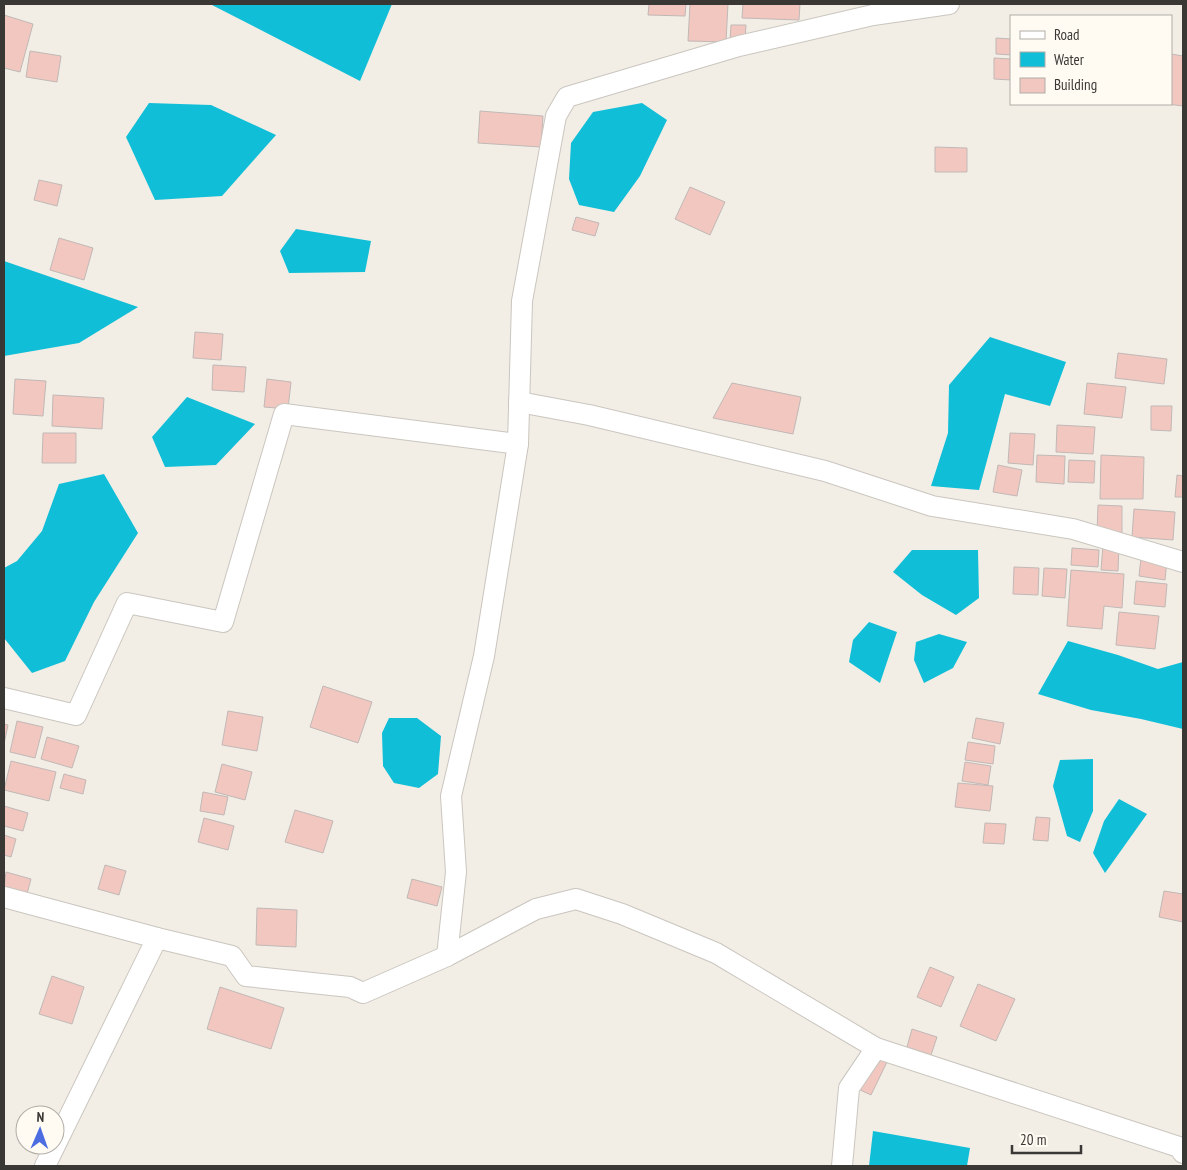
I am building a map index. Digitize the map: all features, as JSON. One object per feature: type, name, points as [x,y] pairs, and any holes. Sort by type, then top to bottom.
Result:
[{"type":"street","points":[[447,956],[456,872],[450,796],[484,656],[518,444],[522,301],[556,116],[567,98],[739,46],[873,15],[949,4]]},
{"type":"street","points":[[520,402],[589,415],[826,471],[932,506],[1073,529],[1183,562]]},
{"type":"street","points":[[4,698],[76,716],[128,603],[223,622],[284,414],[518,444]]},
{"type":"street","points":[[4,897],[232,956],[246,976],[350,987],[363,993],[447,956],[536,910],[576,899],[622,914],[716,953],[876,1048],[1180,1147],[1183,1153]]},
{"type":"street","points":[[45,1166],[157,938]]},
{"type":"street","points":[[842,1166],[848,1088],[876,1048]]},
{"type":"water","points":[[210,4],[392,4],[360,81]]},
{"type":"water","points":[[149,103],[211,105],[276,135],[222,196],[155,200],[126,137]]},
{"type":"water","points":[[642,103],[667,120],[640,176],[614,212],[579,205],[569,179],[571,143],[593,112]]},
{"type":"water","points":[[296,229],[371,241],[365,272],[289,273],[280,251]]},
{"type":"water","points":[[4,261],[138,307],[79,343],[4,356]]},
{"type":"water","points":[[990,337],[1066,362],[1050,406],[1005,394],[979,490],[931,486],[948,433],[949,385]]},
{"type":"water","points":[[187,397],[255,424],[216,465],[165,467],[152,437]]},
{"type":"water","points":[[104,474],[138,533],[94,602],[65,661],[32,673],[4,638],[4,568],[17,561],[42,531],[59,484]]},
{"type":"water","points":[[912,550],[978,550],[979,598],[956,615],[922,595],[893,572]]},
{"type":"water","points":[[869,622],[897,632],[880,683],[849,662],[853,640]]},
{"type":"water","points":[[939,634],[967,642],[953,668],[924,683],[914,660],[916,642]]},
{"type":"water","points":[[1068,641],[1158,669],[1183,662],[1183,729],[1091,710],[1038,694]]},
{"type":"water","points":[[389,718],[417,718],[441,736],[438,774],[419,788],[394,783],[383,766],[382,733]]},
{"type":"water","points":[[1093,759],[1093,811],[1080,842],[1067,836],[1053,786],[1060,760]]},
{"type":"water","points":[[1119,799],[1147,814],[1105,873],[1093,853],[1104,821]]},
{"type":"water","points":[[873,1131],[970,1148],[967,1166],[869,1166]]},
{"type":"building","points":[[649,4],[686,4],[685,16],[648,15]]},
{"type":"building","points":[[690,4],[728,4],[726,42],[688,41]]},
{"type":"building","points":[[743,4],[800,4],[799,20],[742,18]]},
{"type":"building","points":[[4,15],[33,24],[20,72],[4,68]]},
{"type":"building","points":[[731,25],[746,25],[745,41],[730,40]]},
{"type":"building","points":[[996,38],[1010,39],[1010,55],[996,54]]},
{"type":"building","points":[[30,51],[61,56],[57,82],[26,77]]},
{"type":"building","points":[[1172,54],[1183,56],[1183,106],[1172,105]]},
{"type":"building","points":[[994,58],[1010,59],[1010,80],[994,79]]},
{"type":"building","points":[[480,111],[543,116],[541,147],[478,143]]},
{"type":"building","points":[[935,147],[967,148],[967,172],[935,172]]},
{"type":"building","points":[[39,180],[62,185],[57,206],[34,200]]},
{"type":"building","points":[[690,187],[725,202],[710,235],[675,219]]},
{"type":"building","points":[[576,217],[599,223],[595,236],[572,230]]},
{"type":"building","points":[[59,238],[93,248],[84,280],[50,270]]},
{"type":"building","points":[[195,332],[223,334],[221,360],[193,358]]},
{"type":"building","points":[[1118,353],[1167,359],[1164,384],[1115,378]]},
{"type":"building","points":[[213,365],[246,367],[244,392],[212,390]]},
{"type":"building","points":[[15,379],[46,381],[43,416],[13,414]]},
{"type":"building","points":[[267,379],[291,382],[288,409],[264,407]]},
{"type":"building","points":[[732,383],[801,397],[793,434],[713,418]]},
{"type":"building","points":[[1087,383],[1126,387],[1122,418],[1084,414]]},
{"type":"building","points":[[53,395],[104,398],[102,429],[52,426]]},
{"type":"building","points":[[1151,406],[1172,406],[1171,431],[1151,430]]},
{"type":"building","points":[[1057,425],[1095,427],[1093,454],[1056,452]]},
{"type":"building","points":[[43,433],[76,433],[76,463],[42,463]]},
{"type":"building","points":[[1010,433],[1035,434],[1033,465],[1008,463]]},
{"type":"building","points":[[1037,455],[1065,456],[1064,484],[1036,482]]},
{"type":"building","points":[[1101,455],[1144,457],[1143,499],[1100,499]]},
{"type":"building","points":[[1069,460],[1095,461],[1094,483],[1068,482]]},
{"type":"building","points":[[998,465],[1022,470],[1017,496],[993,492]]},
{"type":"building","points":[[1177,475],[1183,476],[1183,497],[1175,497]]},
{"type":"building","points":[[1098,505],[1122,506],[1122,533],[1097,532]]},
{"type":"building","points":[[1134,509],[1175,512],[1173,540],[1132,537]]},
{"type":"building","points":[[1103,545],[1119,546],[1118,571],[1101,570]]},
{"type":"building","points":[[1072,548],[1099,550],[1098,567],[1071,565]]},
{"type":"building","points":[[1141,558],[1167,561],[1165,580],[1139,576]]},
{"type":"building","points":[[1014,567],[1039,568],[1038,595],[1013,594]]},
{"type":"building","points":[[1044,568],[1067,569],[1065,598],[1042,596]]},
{"type":"building","points":[[1071,570],[1124,574],[1122,608],[1104,606],[1102,629],[1067,626]]},
{"type":"building","points":[[1136,581],[1167,584],[1165,607],[1134,604]]},
{"type":"building","points":[[1119,612],[1159,616],[1155,649],[1116,645]]},
{"type":"building","points":[[323,686],[372,702],[358,743],[310,727]]},
{"type":"building","points":[[228,711],[263,717],[257,751],[222,745]]},
{"type":"building","points":[[976,718],[1004,723],[1000,744],[972,738]]},
{"type":"building","points":[[17,721],[43,727],[35,758],[10,752]]},
{"type":"building","points":[[4,724],[8,725],[4,744]]},
{"type":"building","points":[[47,737],[79,746],[72,768],[41,759]]},
{"type":"building","points":[[968,742],[995,746],[993,764],[965,760]]},
{"type":"building","points":[[11,761],[56,772],[49,801],[4,790]]},
{"type":"building","points":[[965,762],[991,766],[988,785],[962,781]]},
{"type":"building","points":[[222,764],[252,772],[245,800],[215,792]]},
{"type":"building","points":[[64,774],[86,780],[83,794],[60,788]]},
{"type":"building","points":[[958,783],[993,786],[990,811],[955,807]]},
{"type":"building","points":[[203,792],[228,797],[224,815],[200,811]]},
{"type":"building","points":[[4,806],[28,813],[23,831],[4,826]]},
{"type":"building","points":[[295,810],[333,821],[323,853],[285,842]]},
{"type":"building","points":[[1036,817],[1050,818],[1048,841],[1033,840]]},
{"type":"building","points":[[204,818],[234,826],[228,850],[198,842]]},
{"type":"building","points":[[985,823],[1006,824],[1004,844],[983,843]]},
{"type":"building","points":[[4,835],[16,839],[11,857],[4,855]]},
{"type":"building","points":[[105,865],[126,871],[119,895],[98,889]]},
{"type":"building","points":[[6,872],[31,879],[27,894],[4,888]]},
{"type":"building","points":[[412,879],[442,887],[437,906],[407,898]]},
{"type":"building","points":[[1164,891],[1183,894],[1183,922],[1159,917]]},
{"type":"building","points":[[257,908],[297,910],[296,947],[256,945]]},
{"type":"building","points":[[930,967],[954,977],[941,1007],[917,997]]},
{"type":"building","points":[[52,976],[84,987],[72,1024],[39,1014]]},
{"type":"building","points":[[978,984],[1015,999],[996,1041],[960,1026]]},
{"type":"building","points":[[220,987],[284,1008],[271,1049],[207,1029]]},
{"type":"building","points":[[912,1029],[937,1037],[931,1055],[907,1047]]},
{"type":"building","points":[[874,1055],[887,1062],[871,1095],[858,1089]]}]
